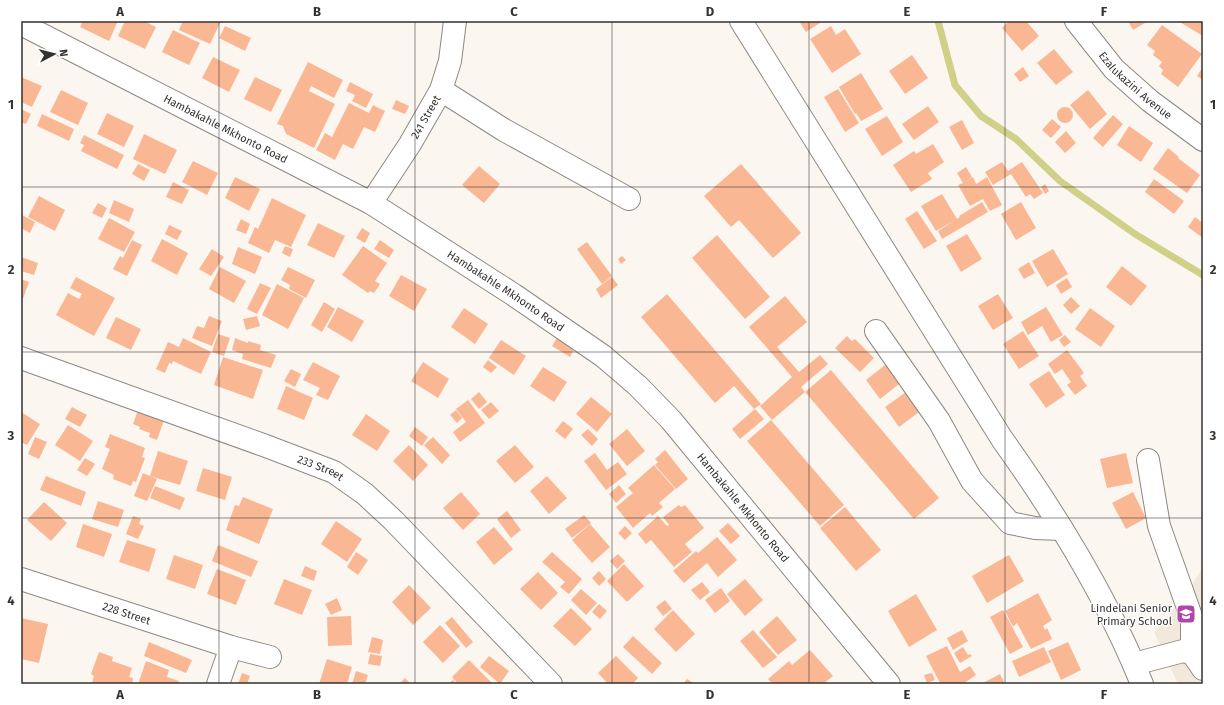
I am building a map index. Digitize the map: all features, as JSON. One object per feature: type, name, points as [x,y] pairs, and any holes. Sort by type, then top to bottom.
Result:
[{"type":"street","name":"241 Street","points":[[372,203],[410,144],[441,90],[450,61],[455,21]]},
{"type":"street","points":[[741,21],[1002,439],[1062,529],[1112,616],[1142,684]]},
{"type":"street","name":"Ezalukazini Avenue","points":[[1076,21],[1114,69],[1150,101],[1203,140]]},
{"type":"street","name":"Hambakahle Mkhonto Road","points":[[21,24],[372,203],[514,295],[603,356],[638,386],[671,420],[889,684]]},
{"type":"street","points":[[441,90],[504,130],[629,199]]},
{"type":"street","points":[[876,331],[939,421],[972,481],[1010,523],[1035,528],[1062,529]]},
{"type":"street","name":"233 Street","points":[[21,358],[334,472],[365,494],[393,520],[552,684]]},
{"type":"street","points":[[1148,460],[1159,526],[1192,619],[1198,661]]},
{"type":"street","name":"228 Street","points":[[21,580],[231,647],[270,657]]},
{"type":"street","points":[[218,684],[231,647]]},
{"type":"street","points":[[1134,664],[1183,651],[1198,661]]},
{"type":"shaded area","name":"Lindelani Senior Primary School","points":[[1203,567],[1203,684],[1178,684],[1154,632],[1185,596]]},
{"type":"building","points":[[83,21],[118,21],[109,41],[80,27]]},
{"type":"building","points":[[125,21],[144,21],[156,27],[145,49],[118,36]]},
{"type":"building","points":[[183,21],[221,21],[210,44],[179,30]]},
{"type":"building","points":[[799,21],[823,21],[806,32]]},
{"type":"building","points":[[1009,21],[1026,21],[1039,36],[1022,51],[1002,28]]},
{"type":"building","points":[[1128,21],[1148,21],[1133,30]]},
{"type":"building","points":[[1178,21],[1203,22],[1203,36]]},
{"type":"building","points":[[1162,25],[1202,54],[1178,87],[1161,74],[1163,70],[1159,66],[1162,62],[1153,55],[1155,51],[1147,45]]},
{"type":"building","points":[[225,26],[251,38],[245,51],[219,38]]},
{"type":"building","points":[[831,26],[836,35],[845,29],[861,54],[832,73],[810,39]]},
{"type":"building","points":[[173,30],[200,43],[189,65],[162,52]]},
{"type":"building","points":[[1054,49],[1073,72],[1056,85],[1037,63]]},
{"type":"building","points":[[912,55],[928,78],[905,94],[889,71]]},
{"type":"building","points":[[213,57],[240,70],[229,92],[202,78]]},
{"type":"building","points":[[308,62],[343,80],[334,98],[311,86],[309,91],[335,104],[314,148],[286,134],[283,126],[277,124]]},
{"type":"building","points":[[1023,67],[1029,76],[1020,82],[1014,74]]},
{"type":"building","points":[[1203,67],[1203,80],[1197,76]]},
{"type":"building","points":[[861,73],[883,109],[861,121],[856,113],[855,114],[839,87]]},
{"type":"building","points":[[21,77],[42,86],[32,107],[21,102]]},
{"type":"building","points":[[255,77],[282,90],[271,112],[244,99]]},
{"type":"building","points":[[350,82],[373,94],[366,108],[352,101],[355,95],[346,91]]},
{"type":"building","points":[[838,89],[859,123],[845,132],[824,97]]},
{"type":"building","points":[[61,90],[88,103],[78,125],[50,112]]},
{"type":"building","points":[[1088,90],[1107,114],[1090,129],[1070,105]]},
{"type":"building","points":[[396,100],[409,106],[405,114],[392,109]]},
{"type":"building","points":[[349,103],[369,113],[373,105],[385,111],[375,132],[364,127],[353,149],[343,144],[335,160],[316,150],[325,133],[332,137]]},
{"type":"building","points":[[928,106],[939,122],[914,140],[902,124]]},
{"type":"building","points":[[1062,107],[1068,107],[1073,112],[1071,121],[1068,123],[1062,123],[1057,118],[1057,112]]},
{"type":"building","points":[[21,109],[31,114],[26,124],[21,122]]},
{"type":"building","points":[[107,113],[134,126],[124,147],[97,134]]},
{"type":"building","points":[[42,114],[74,129],[69,141],[37,126]]},
{"type":"building","points":[[1113,115],[1123,124],[1103,147],[1093,138]]},
{"type":"building","points":[[887,116],[903,142],[882,156],[865,129]]},
{"type":"building","points":[[1052,119],[1061,127],[1051,138],[1042,130]]},
{"type":"building","points":[[962,120],[974,143],[962,150],[949,127]]},
{"type":"building","points":[[1129,126],[1153,143],[1141,162],[1117,145]]},
{"type":"building","points":[[1066,131],[1076,143],[1065,153],[1055,142]]},
{"type":"building","points":[[144,134],[177,150],[165,174],[133,159]]},
{"type":"building","points":[[84,135],[124,155],[117,169],[81,151],[84,145],[80,143]]},
{"type":"building","points":[[933,144],[944,162],[928,173],[932,179],[911,192],[893,165],[914,151],[916,154]]},
{"type":"building","points":[[1168,148],[1200,175],[1187,193],[1153,169]]},
{"type":"building","points":[[193,161],[218,173],[207,195],[182,182]]},
{"type":"building","points":[[1002,162],[1008,171],[1022,162],[1043,193],[1034,199],[1030,194],[1026,197],[1011,174],[993,185],[985,172]]},
{"type":"building","points":[[138,164],[150,170],[144,181],[132,174]]},
{"type":"building","points":[[741,164],[801,233],[773,258],[739,220],[731,227],[704,196]]},
{"type":"building","points":[[479,166],[500,184],[484,203],[462,185]]},
{"type":"building","points":[[966,167],[972,177],[965,182],[973,177],[976,184],[987,177],[1002,205],[990,211],[983,199],[970,206],[958,185],[963,183],[957,173]]},
{"type":"building","points":[[235,177],[260,189],[249,211],[225,198]]},
{"type":"building","points":[[1154,179],[1184,201],[1174,214],[1145,192]]},
{"type":"building","points":[[173,182],[189,190],[182,204],[166,197]]},
{"type":"building","points":[[1045,184],[1049,191],[1045,194],[1041,187]]},
{"type":"building","points":[[942,194],[957,219],[936,231],[921,206]]},
{"type":"building","points":[[39,196],[65,210],[55,231],[28,217]]},
{"type":"building","points":[[272,198],[306,215],[291,247],[275,240],[269,253],[248,243],[255,227],[258,229]]},
{"type":"building","points":[[114,200],[134,209],[129,222],[109,213]]},
{"type":"building","points":[[982,202],[988,212],[942,239],[938,231]]},
{"type":"building","points":[[1021,202],[1036,228],[1016,240],[1001,214]]},
{"type":"building","points":[[98,203],[107,208],[102,218],[92,213]]},
{"type":"building","points":[[917,211],[937,241],[924,249],[905,219]]},
{"type":"building","points":[[22,215],[35,222],[30,233],[21,228]]},
{"type":"building","points":[[1195,217],[1203,223],[1203,238],[1188,227]]},
{"type":"building","points":[[109,218],[135,232],[124,252],[98,239]]},
{"type":"building","points":[[241,219],[250,224],[246,234],[236,230]]},
{"type":"building","points":[[318,223],[345,236],[334,258],[307,245]]},
{"type":"building","points":[[169,225],[182,231],[177,240],[165,234]]},
{"type":"building","points":[[362,228],[370,233],[365,243],[356,238]]},
{"type":"building","points":[[967,234],[982,259],[961,272],[946,246]]},
{"type":"building","points":[[717,235],[770,297],[745,319],[692,258]]},
{"type":"building","points":[[162,239],[188,253],[177,275],[151,261]]},
{"type":"building","points":[[132,240],[142,245],[127,276],[113,269],[120,256],[123,258]]},
{"type":"building","points":[[380,240],[394,250],[389,258],[374,249]]},
{"type":"building","points":[[587,242],[612,276],[602,284],[577,249]]},
{"type":"building","points":[[285,246],[293,249],[290,257],[282,253]]},
{"type":"building","points":[[363,246],[387,263],[375,281],[380,284],[374,293],[370,291],[368,293],[342,275]]},
{"type":"building","points":[[238,247],[262,257],[255,274],[232,264]]},
{"type":"building","points":[[212,249],[224,257],[211,276],[199,269]]},
{"type":"building","points":[[1053,249],[1068,274],[1047,287],[1032,261]]},
{"type":"building","points":[[622,256],[626,260],[621,264],[618,259]]},
{"type":"building","points":[[21,257],[38,263],[34,275],[21,271]]},
{"type":"building","points":[[1029,262],[1035,273],[1024,279],[1018,269]]},
{"type":"building","points":[[1122,266],[1147,286],[1131,306],[1106,287]]},
{"type":"building","points":[[220,267],[246,281],[234,303],[209,289]]},
{"type":"building","points":[[288,267],[315,280],[306,298],[289,289],[290,285],[281,280]]},
{"type":"building","points":[[401,275],[427,289],[414,311],[389,296]]},
{"type":"building","points":[[76,277],[115,298],[94,336],[56,315],[68,293],[79,299],[82,294],[70,288]]},
{"type":"building","points":[[612,277],[618,285],[601,298],[596,289]]},
{"type":"building","points":[[1067,278],[1072,287],[1061,294],[1056,285]]},
{"type":"building","points":[[21,279],[29,282],[21,304]]},
{"type":"building","points":[[260,283],[271,288],[257,314],[247,309]]},
{"type":"building","points":[[277,284],[304,298],[288,329],[262,315]]},
{"type":"building","points":[[667,294],[761,404],[754,409],[734,386],[715,403],[641,317]]},
{"type":"building","points":[[998,294],[1013,318],[993,330],[978,306]]},
{"type":"building","points":[[785,296],[807,322],[777,347],[799,372],[820,355],[828,364],[801,387],[805,392],[772,420],[760,406],[792,377],[749,327]]},
{"type":"building","points":[[1071,297],[1080,306],[1071,314],[1063,305]]},
{"type":"building","points":[[324,302],[335,309],[322,332],[311,325]]},
{"type":"building","points":[[338,307],[364,321],[352,342],[327,327]]},
{"type":"building","points":[[1046,307],[1063,335],[1051,342],[1042,326],[1028,335],[1021,322]]},
{"type":"building","points":[[464,308],[488,324],[475,344],[451,327]]},
{"type":"building","points":[[1090,308],[1115,326],[1101,347],[1075,329]]},
{"type":"building","points":[[209,316],[222,321],[212,346],[192,338],[197,326],[204,328]]},
{"type":"building","points":[[257,316],[260,326],[246,330],[243,319]]},
{"type":"building","points":[[116,317],[141,329],[131,350],[106,338]]},
{"type":"building","points":[[1023,331],[1039,356],[1019,369],[1003,344]]},
{"type":"building","points":[[218,334],[230,338],[224,356],[212,352]]},
{"type":"building","points":[[1065,335],[1071,342],[1064,347],[1059,340]]},
{"type":"building","points":[[847,336],[852,341],[855,339],[874,358],[860,372],[835,348]]},
{"type":"building","points":[[183,338],[211,352],[201,374],[173,361],[172,364],[169,363],[165,373],[156,369],[168,342],[179,347]]},
{"type":"building","points":[[235,338],[248,343],[248,341],[261,345],[260,350],[276,355],[271,368],[242,359],[243,354],[232,350]]},
{"type":"building","points":[[557,338],[574,349],[570,357],[552,346]]},
{"type":"building","points":[[501,340],[526,356],[514,375],[489,358]]},
{"type":"building","points":[[1067,350],[1084,373],[1080,376],[1087,386],[1075,395],[1067,385],[1071,382],[1062,369],[1055,374],[1048,364]]},
{"type":"building","points":[[223,357],[263,370],[253,399],[214,385]]},
{"type":"building","points":[[488,360],[497,367],[491,373],[483,367]]},
{"type":"building","points":[[313,362],[340,376],[328,400],[316,395],[320,388],[303,380]]},
{"type":"building","points":[[423,362],[449,379],[438,398],[411,381]]},
{"type":"building","points":[[889,362],[903,381],[880,399],[866,380]]},
{"type":"building","points":[[543,367],[567,382],[554,402],[530,386]]},
{"type":"building","points":[[291,369],[301,374],[295,387],[284,381]]},
{"type":"building","points":[[831,370],[939,498],[914,519],[805,392]]},
{"type":"building","points":[[1049,371],[1065,395],[1046,408],[1029,384]]},
{"type":"building","points":[[286,386],[313,398],[304,420],[277,409]]},
{"type":"building","points":[[909,390],[923,409],[899,427],[885,407]]},
{"type":"building","points":[[479,392],[487,402],[479,409],[471,399]]},
{"type":"building","points":[[591,397],[612,414],[597,432],[576,414]]},
{"type":"building","points":[[468,400],[485,423],[460,442],[453,432],[466,422],[456,409]]},
{"type":"building","points":[[491,402],[499,411],[489,419],[481,410]]},
{"type":"building","points":[[72,407],[87,415],[80,427],[65,419]]},
{"type":"building","points":[[755,409],[764,419],[740,439],[732,429]]},
{"type":"building","points":[[138,410],[164,420],[157,440],[149,437],[150,433],[139,429],[140,427],[133,424]]},
{"type":"building","points":[[456,410],[462,418],[457,423],[450,415]]},
{"type":"building","points":[[21,412],[40,424],[27,445],[21,442]]},
{"type":"building","points":[[366,414],[390,431],[377,451],[352,435]]},
{"type":"building","points":[[771,420],[844,505],[820,526],[747,441]]},
{"type":"building","points":[[563,421],[573,429],[565,439],[555,431]]},
{"type":"building","points":[[68,425],[93,441],[80,461],[55,445]]},
{"type":"building","points":[[415,427],[428,437],[422,446],[409,436]]},
{"type":"building","points":[[588,429],[598,439],[592,446],[581,435]]},
{"type":"building","points":[[627,429],[645,451],[627,466],[609,444]]},
{"type":"building","points":[[110,434],[145,448],[142,457],[145,458],[136,482],[133,481],[131,486],[113,479],[114,475],[102,469],[110,449],[105,447]]},
{"type":"building","points":[[35,437],[47,442],[39,459],[28,454]]},
{"type":"building","points":[[433,437],[450,455],[442,464],[424,445]]},
{"type":"building","points":[[409,445],[428,465],[413,481],[393,461]]},
{"type":"building","points":[[515,445],[534,467],[515,483],[496,461]]},
{"type":"building","points":[[665,450],[688,479],[676,489],[655,465],[658,462],[655,459]]},
{"type":"building","points":[[158,451],[188,461],[180,485],[150,476]]},
{"type":"building","points":[[595,453],[607,470],[618,462],[627,474],[606,490],[584,461]]},
{"type":"building","points":[[1126,453],[1133,483],[1107,488],[1100,459]]},
{"type":"building","points":[[85,458],[95,464],[87,476],[77,470]]},
{"type":"building","points":[[654,465],[675,489],[659,503],[663,507],[652,516],[650,513],[633,528],[616,507],[633,493],[628,488]]},
{"type":"building","points":[[203,468],[232,477],[225,500],[196,491]]},
{"type":"building","points":[[143,473],[157,479],[147,501],[134,496]]},
{"type":"building","points":[[46,476],[86,492],[81,506],[40,490]]},
{"type":"building","points":[[547,476],[567,498],[549,514],[530,491]]},
{"type":"building","points":[[619,485],[626,494],[616,503],[609,494]]},
{"type":"building","points":[[155,486],[185,498],[180,510],[150,498]]},
{"type":"building","points":[[461,492],[480,514],[463,530],[443,508]]},
{"type":"building","points":[[1133,492],[1146,518],[1126,529],[1112,503]]},
{"type":"building","points":[[243,497],[273,509],[259,544],[226,530],[235,505],[239,506]]},
{"type":"building","points":[[98,501],[124,510],[118,527],[92,519]]},
{"type":"building","points":[[44,502],[67,523],[51,541],[27,520]]},
{"type":"building","points":[[679,505],[681,507],[685,505],[704,528],[685,544],[692,552],[674,567],[651,540],[646,544],[638,534],[658,516],[667,526],[669,525],[663,517]]},
{"type":"building","points":[[845,507],[881,550],[856,571],[820,528]]},
{"type":"building","points":[[507,511],[521,530],[511,538],[497,519]]},
{"type":"building","points":[[584,515],[591,523],[572,538],[565,529]]},
{"type":"building","points":[[133,516],[141,519],[139,524],[144,526],[138,539],[126,534]]},
{"type":"building","points":[[336,521],[362,539],[347,562],[321,544]]},
{"type":"building","points":[[728,523],[740,536],[731,544],[719,531]]},
{"type":"building","points":[[83,524],[112,534],[104,557],[76,547]]},
{"type":"building","points":[[590,524],[610,547],[592,563],[572,540]]},
{"type":"building","points":[[625,526],[632,533],[625,540],[618,533]]},
{"type":"building","points":[[494,527],[513,549],[494,565],[476,542]]},
{"type":"building","points":[[717,537],[737,560],[718,577],[707,563],[684,583],[673,571],[696,551],[698,553]]},
{"type":"building","points":[[127,540],[156,549],[149,572],[119,562]]},
{"type":"building","points":[[218,545],[258,561],[251,577],[212,561]]},
{"type":"building","points":[[356,552],[368,560],[358,575],[347,567]]},
{"type":"building","points":[[552,552],[582,579],[569,594],[560,587],[565,582],[542,562]]},
{"type":"building","points":[[618,554],[625,561],[617,569],[610,561]]},
{"type":"building","points":[[174,555],[203,565],[195,589],[166,579]]},
{"type":"building","points":[[1009,555],[1024,581],[987,603],[972,576]]},
{"type":"building","points":[[624,564],[644,586],[627,602],[607,581]]},
{"type":"building","points":[[305,566],[317,571],[314,581],[301,576]]},
{"type":"building","points":[[217,569],[246,580],[236,605],[207,594]]},
{"type":"building","points":[[599,571],[606,579],[599,586],[592,578]]},
{"type":"building","points":[[538,572],[558,593],[541,610],[520,589]]},
{"type":"building","points":[[284,579],[312,590],[302,615],[274,604]]},
{"type":"building","points":[[745,579],[763,600],[745,616],[727,594]]},
{"type":"building","points":[[702,582],[710,592],[700,600],[691,590]]},
{"type":"building","points":[[409,585],[431,608],[413,625],[392,602]]},
{"type":"building","points":[[721,588],[730,601],[715,613],[705,600]]},
{"type":"building","points":[[581,589],[597,603],[586,615],[571,600]]},
{"type":"building","points":[[1038,593],[1052,620],[1043,626],[1045,630],[1047,628],[1052,639],[1031,649],[1017,623],[1013,627],[1005,611]]},
{"type":"building","points":[[916,594],[937,630],[909,647],[888,611]]},
{"type":"building","points":[[337,598],[342,610],[331,615],[325,604]]},
{"type":"building","points":[[665,600],[672,609],[663,616],[656,607]]},
{"type":"building","points":[[599,604],[607,611],[600,619],[592,612]]},
{"type":"building","points":[[571,608],[592,629],[575,646],[553,626]]},
{"type":"building","points":[[673,610],[695,634],[676,652],[654,629]]},
{"type":"building","points":[[1003,610],[1023,647],[1010,654],[990,617]]},
{"type":"building","points":[[351,616],[352,645],[328,646],[327,617]]},
{"type":"building","points":[[777,616],[797,640],[778,655],[759,632]]},
{"type":"building","points":[[452,617],[473,642],[466,648],[445,623]]},
{"type":"building","points":[[21,618],[48,624],[39,663],[21,659]]},
{"type":"building","points":[[440,625],[460,646],[443,663],[423,642]]},
{"type":"building","points":[[753,630],[777,657],[763,668],[740,641]]},
{"type":"building","points":[[962,630],[968,641],[953,650],[947,638]]},
{"type":"building","points":[[633,636],[662,663],[652,674],[623,647]]},
{"type":"building","points":[[372,637],[383,640],[380,654],[368,652]]},
{"type":"building","points":[[149,642],[192,660],[186,673],[144,656]]},
{"type":"building","points":[[1068,642],[1081,670],[1061,680],[1048,651]]},
{"type":"building","points":[[947,646],[960,672],[970,666],[976,675],[963,684],[940,683],[926,656]]},
{"type":"building","points":[[963,647],[968,655],[970,654],[972,656],[960,663],[954,653]]},
{"type":"building","points":[[1044,647],[1051,662],[1019,677],[1012,661]]},
{"type":"building","points":[[810,650],[833,676],[823,684],[773,684],[768,679],[789,661],[792,665]]},
{"type":"building","points":[[99,652],[113,657],[112,661],[132,668],[129,677],[133,678],[132,684],[92,683],[94,676],[91,674]]},
{"type":"building","points":[[370,654],[382,656],[380,666],[368,664]]},
{"type":"building","points":[[489,656],[509,671],[500,684],[480,667]]},
{"type":"building","points":[[616,656],[638,678],[632,684],[608,684],[598,673]]},
{"type":"building","points":[[327,659],[352,667],[347,684],[319,684]]},
{"type":"building","points":[[469,660],[493,684],[458,684],[452,677]]},
{"type":"building","points":[[146,661],[169,670],[167,677],[179,681],[178,684],[138,684]]},
{"type":"building","points":[[356,671],[368,675],[365,684],[352,684]]},
{"type":"building","points":[[242,673],[250,676],[247,684],[238,684]]},
{"type":"building","points":[[932,673],[935,680],[927,683],[924,675]]},
{"type":"building","points":[[1000,674],[1005,684],[981,684]]},
{"type":"building","points":[[405,678],[411,684],[399,684]]},
{"type":"building","points":[[687,679],[695,684],[683,684]]},
{"type":"building","points":[[453,680],[457,684],[448,684]]},
{"type":"waterway","points":[[938,21],[955,85],[981,116],[1016,139],[1060,181],[1135,234],[1203,275]]},
{"type":"place","name":"Lindelani Senior Primary School","points":[[1186,614]]}]
